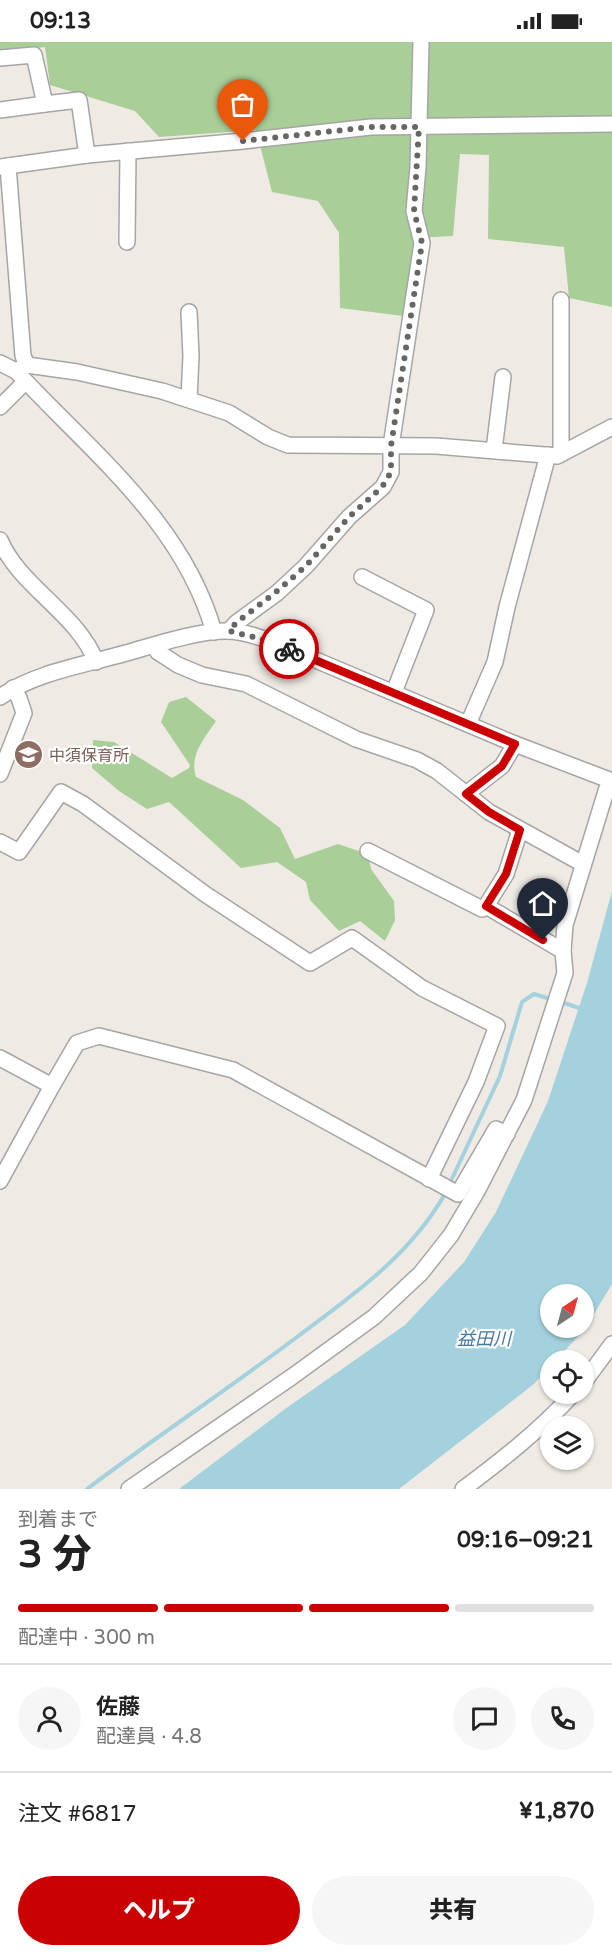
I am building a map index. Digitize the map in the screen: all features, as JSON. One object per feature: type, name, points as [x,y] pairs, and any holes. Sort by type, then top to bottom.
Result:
[{"type":"street","points":[[0,697],[14,688],[47,676],[154,646],[221,632],[276,592],[306,566],[349,517],[382,487],[391,472],[391,446],[422,243],[414,211],[421,42]]},
{"type":"street","points":[[0,58],[34,54],[45,104]]},
{"type":"street","points":[[0,110],[79,100],[87,155]]},
{"type":"street","points":[[0,407],[23,373],[23,356],[7,240],[4,167],[87,155],[371,127],[612,124]]},
{"type":"street","points":[[127,242],[128,151]]},
{"type":"street","points":[[468,724],[495,662],[507,607],[555,455],[561,300]]},
{"type":"street","points":[[189,312],[191,356],[189,399]]},
{"type":"street","points":[[0,363],[23,373],[143,502],[168,536],[189,572],[210,618],[221,632],[258,638],[292,650],[515,744],[611,779],[565,925],[562,951],[565,973],[524,1100],[476,1193],[451,1234],[421,1274],[374,1317],[129,1489]]},
{"type":"street","points":[[23,373],[77,372],[189,399],[229,413],[268,437],[288,445],[391,446],[555,455],[612,427]]},
{"type":"street","points":[[494,450],[503,377]]},
{"type":"street","points":[[0,540],[14,564],[82,638],[96,662]]},
{"type":"street","points":[[362,577],[426,610],[394,692]]},
{"type":"street","points":[[154,646],[158,652],[178,665],[202,675],[246,684],[356,739],[417,760],[437,771],[489,812],[583,864]]},
{"type":"street","points":[[0,774],[24,713],[14,688]]},
{"type":"street","points":[[466,794],[502,766],[515,744]]},
{"type":"street","points":[[0,842],[19,852],[61,792],[83,804],[205,894],[310,963],[352,938],[422,988],[496,1026],[476,1082],[429,1179]]},
{"type":"street","points":[[368,851],[482,909],[506,874],[520,830]]},
{"type":"street","points":[[486,906],[562,951]]},
{"type":"street","points":[[1,1178],[77,1043],[99,1036],[233,1070],[458,1194],[496,1129],[507,1134]]},
{"type":"street","points":[[0,1058],[52,1086]]},
{"type":"street","points":[[594,1368],[612,1344]]},
{"type":"street","points":[[463,1489],[525,1441],[563,1404]]},
{"type":"green space","points":[[0,42],[612,42],[612,307],[569,298],[564,247],[488,239],[489,155],[460,154],[453,236],[414,238],[403,316],[340,308],[339,233],[318,201],[272,192],[256,130],[159,137],[135,111],[50,85],[45,47],[0,53]]},
{"type":"green space","points":[[186,697],[216,721],[196,754],[194,769],[196,777],[243,800],[280,828],[295,859],[338,844],[368,854],[371,869],[394,901],[395,920],[385,941],[360,921],[339,931],[310,900],[306,882],[277,862],[241,868],[169,802],[147,809],[119,791],[92,768],[93,740],[114,742],[172,778],[189,768],[190,765],[161,722],[169,702]]},
{"type":"water","name":"益田川","points":[[612,891],[612,1284],[594,1314],[594,1284],[540,1284],[540,1338],[577,1338],[565,1350],[540,1350],[540,1377],[534,1384],[399,1489],[179,1489],[285,1409],[405,1325],[464,1262],[496,1212],[548,1101],[587,983]]},
{"type":"waterway","points":[[449,1185],[500,1076],[522,1002],[534,994],[554,1000]]},
{"type":"waterway","points":[[561,1002],[582,1009]]},
{"type":"waterway","points":[[87,1489],[360,1289],[416,1235],[446,1192]]},
{"type":"way so far","points":[[243,141],[371,127],[419,127],[414,211],[422,243],[391,446],[391,472],[382,487],[349,517],[306,566],[229,631],[289,649]]},
{"type":"place","name":"中須保育所","points":[[28,755]]},
{"type":"route","points":[[289,649],[515,744],[502,766],[466,794],[489,812],[520,830],[506,874],[486,906],[543,940]]}]
